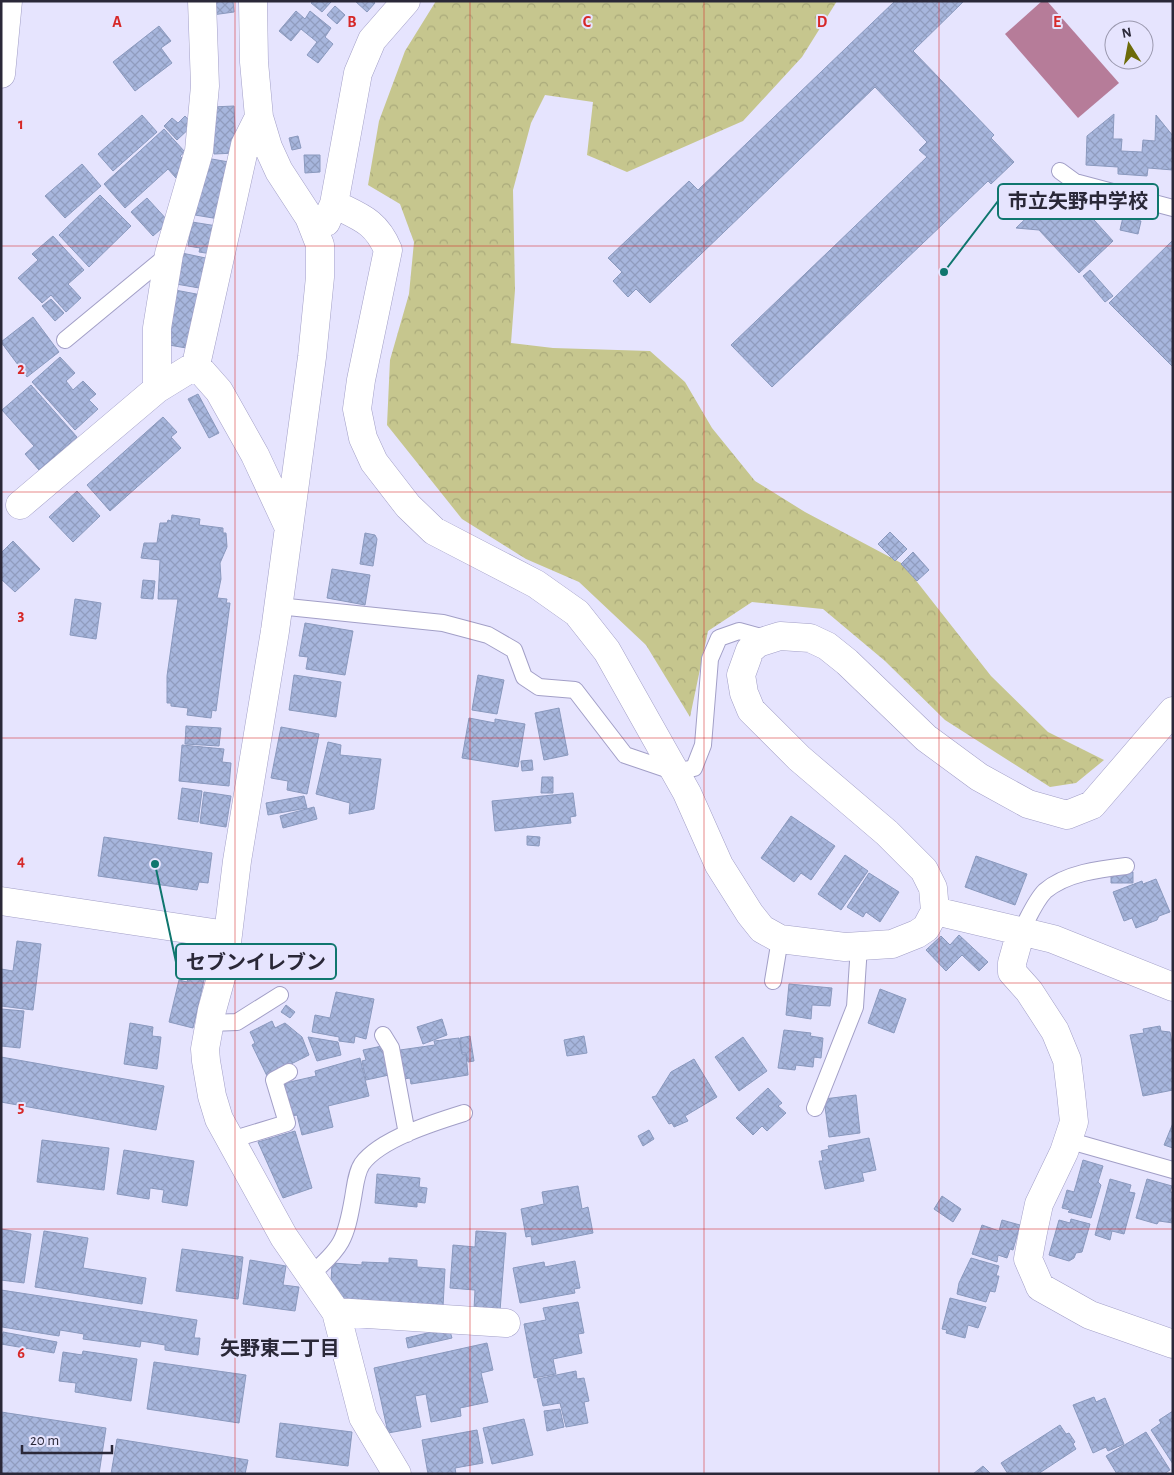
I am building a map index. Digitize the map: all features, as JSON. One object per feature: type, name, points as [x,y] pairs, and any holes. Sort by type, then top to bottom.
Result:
[{"type":"street","points":[[1,74],[8,1]]},
{"type":"street","points":[[157,389],[157,328],[169,254],[199,151],[205,86],[202,1]]},
{"type":"street","points":[[253,1],[254,62],[260,117],[268,147],[279,171],[308,217],[320,245]]},
{"type":"street","points":[[397,1474],[363,1418],[336,1312],[284,1237],[219,1119],[212,1096],[206,1061],[210,1023],[224,967],[227,935],[289,528],[312,358],[320,277],[320,245],[334,204],[358,73],[372,40],[406,1]]},
{"type":"street","points":[[20,505],[157,389],[196,365],[246,146],[260,117]]},
{"type":"street","points":[[334,204],[371,223],[382,234],[388,250],[360,380],[357,410],[363,438],[374,462],[408,506],[434,531],[536,584],[577,613],[607,651],[675,772],[719,865],[762,929],[780,939],[846,947],[892,944],[908,939],[926,928],[935,911],[933,888],[924,870],[887,833],[799,758],[751,710],[744,693],[741,674],[750,650],[768,639],[780,636],[810,638],[827,646],[847,662],[926,738],[979,777],[1028,804],[1067,815],[1092,805],[1173,711]]},
{"type":"street","points":[[196,365],[219,391],[255,455],[289,528]]},
{"type":"street","points":[[1,901],[227,935]]},
{"type":"street","points":[[935,911],[1053,939],[1173,987]]},
{"type":"street","points":[[1021,931],[1012,963],[1012,972],[1029,991],[1055,1031],[1067,1060],[1074,1122],[1068,1140],[1039,1204],[1028,1259],[1040,1287],[1090,1315],[1173,1344]]},
{"type":"street","points":[[336,1312],[506,1323]]},
{"type":"lane","points":[[1060,171],[1075,182],[1173,208]]},
{"type":"lane","points":[[64,340],[169,254]]},
{"type":"lane","points":[[278,606],[443,623],[488,635],[514,650],[524,677],[539,687],[575,690],[625,755],[675,772],[694,768],[703,745],[710,659],[719,638],[739,631],[768,639]]},
{"type":"lane","points":[[1021,931],[1044,892],[1057,884],[1104,868],[1126,866]]},
{"type":"lane","points":[[773,980],[780,939]]},
{"type":"lane","points":[[815,1108],[855,1007],[859,946]]},
{"type":"lane","points":[[210,1023],[237,1022],[280,995]]},
{"type":"lane","points":[[383,1034],[391,1048],[407,1134]]},
{"type":"lane","points":[[231,1140],[287,1123],[274,1080],[288,1072]]},
{"type":"lane","points":[[310,1275],[334,1254],[347,1232],[361,1165],[375,1151],[407,1134],[464,1113]]},
{"type":"lane","points":[[1068,1140],[1173,1170]]},
{"type":"green space","points":[[436,1],[837,1],[802,57],[743,121],[627,172],[587,155],[593,102],[545,95],[531,123],[513,190],[515,290],[511,343],[553,348],[650,351],[685,382],[712,428],[755,481],[805,512],[903,564],[991,676],[1048,732],[1104,760],[1076,783],[1050,787],[945,720],[885,661],[823,609],[752,602],[708,631],[690,717],[646,645],[579,582],[526,559],[462,519],[387,425],[390,360],[409,294],[414,242],[400,204],[368,185],[379,121],[405,51]]},
{"type":"shaded area","points":[[1042,1],[1047,1],[1104,66],[1104,70],[1108,70],[1119,83],[1078,118],[1005,34]]},
{"type":"building","points":[[210,1],[233,1],[234,12],[212,15]]},
{"type":"building","points":[[313,1],[331,2],[322,12],[311,3]]},
{"type":"building","points":[[355,1],[373,1],[375,3],[367,12]]},
{"type":"building","points":[[895,1],[964,1],[913,51],[994,135],[991,138],[1014,162],[991,184],[988,181],[772,387],[731,345],[927,157],[919,150],[927,142],[875,87],[650,303],[636,289],[628,297],[613,281],[622,272],[608,258],[689,181],[698,190]]},
{"type":"building","points":[[335,6],[345,15],[337,24],[327,15]]},
{"type":"building","points":[[296,11],[305,19],[310,11],[331,28],[325,37],[333,44],[318,63],[307,55],[317,42],[301,29],[291,41],[279,31]]},
{"type":"building","points":[[159,26],[171,41],[161,48],[172,63],[135,91],[113,62]]},
{"type":"building","points":[[234,106],[236,153],[214,154],[212,107]]},
{"type":"building","points":[[1114,114],[1113,139],[1122,139],[1121,151],[1142,152],[1143,140],[1155,141],[1156,115],[1173,136],[1173,170],[1148,168],[1147,176],[1118,174],[1118,167],[1086,165],[1087,136]]},
{"type":"building","points":[[142,115],[157,132],[113,171],[98,154]]},
{"type":"building","points":[[185,116],[193,125],[177,140],[164,126],[172,118],[178,123]]},
{"type":"building","points":[[164,129],[185,152],[180,156],[186,162],[186,168],[176,178],[168,169],[125,208],[104,184]]},
{"type":"building","points":[[298,136],[301,148],[292,150],[289,138]]},
{"type":"building","points":[[304,155],[320,155],[320,172],[305,173]]},
{"type":"building","points":[[206,158],[229,162],[219,219],[195,215]]},
{"type":"building","points":[[82,164],[101,186],[65,218],[45,196]]},
{"type":"building","points":[[1054,191],[1076,200],[1113,241],[1079,273],[1039,230],[1016,228]]},
{"type":"building","points":[[100,195],[131,226],[89,267],[59,235]]},
{"type":"building","points":[[147,198],[169,222],[153,236],[131,212]]},
{"type":"building","points":[[1123,217],[1141,221],[1138,234],[1120,230]]},
{"type":"building","points":[[192,222],[217,226],[212,254],[199,252],[200,248],[188,246]]},
{"type":"building","points":[[53,236],[84,270],[68,284],[81,298],[66,312],[51,295],[42,303],[18,278],[38,260],[32,254]]},
{"type":"building","points":[[1173,240],[1173,367],[1109,303]]},
{"type":"building","points":[[182,253],[215,260],[205,289],[176,284]]},
{"type":"building","points":[[1090,270],[1113,296],[1105,302],[1083,276]]},
{"type":"building","points":[[175,290],[207,296],[192,349],[169,345],[171,333],[166,332]]},
{"type":"building","points":[[51,299],[64,313],[55,321],[42,306]]},
{"type":"building","points":[[33,317],[59,352],[27,377],[1,342]]},
{"type":"building","points":[[60,357],[75,373],[66,381],[73,390],[83,381],[96,394],[89,400],[98,409],[75,430],[32,382]]},
{"type":"building","points":[[31,385],[77,437],[39,470],[25,454],[34,446],[2,410]]},
{"type":"building","points":[[198,394],[219,433],[209,438],[188,399]]},
{"type":"building","points":[[163,417],[177,432],[171,437],[181,448],[110,511],[87,485]]},
{"type":"building","points":[[77,491],[100,516],[73,542],[49,517]]},
{"type":"building","points":[[172,515],[200,519],[199,525],[223,528],[223,533],[226,533],[227,547],[220,563],[221,579],[217,598],[227,599],[226,603],[230,603],[216,711],[212,710],[211,718],[187,715],[188,708],[171,706],[171,703],[167,703],[167,676],[178,599],[158,599],[160,560],[141,558],[144,543],[157,543],[160,523],[167,523],[168,520],[171,521]]},
{"type":"building","points":[[890,532],[907,549],[895,561],[878,544]]},
{"type":"building","points":[[365,533],[375,535],[377,539],[373,566],[360,564]]},
{"type":"building","points":[[13,541],[40,569],[15,592],[1,579],[1,553]]},
{"type":"building","points":[[913,552],[929,570],[917,581],[901,564]]},
{"type":"building","points":[[332,569],[370,575],[365,605],[327,598]]},
{"type":"building","points":[[143,580],[155,581],[153,599],[141,598]]},
{"type":"building","points":[[75,599],[101,603],[96,639],[70,635]]},
{"type":"building","points":[[305,623],[353,631],[345,675],[306,669],[308,657],[299,656]]},
{"type":"building","points":[[294,675],[341,682],[336,717],[289,710]]},
{"type":"building","points":[[478,675],[504,680],[497,714],[472,710]]},
{"type":"building","points":[[559,708],[568,755],[544,760],[535,713]]},
{"type":"building","points":[[469,718],[495,723],[495,719],[525,724],[518,767],[462,758]]},
{"type":"building","points":[[186,726],[221,728],[219,746],[185,744]]},
{"type":"building","points":[[281,727],[319,734],[307,794],[287,790],[288,781],[271,778]]},
{"type":"building","points":[[328,742],[341,745],[340,755],[381,759],[374,809],[349,814],[350,803],[316,794]]},
{"type":"building","points":[[182,745],[224,749],[222,762],[231,763],[229,786],[179,781]]},
{"type":"building","points":[[532,760],[533,770],[522,771],[521,761]]},
{"type":"building","points":[[542,777],[553,777],[553,793],[541,793]]},
{"type":"building","points":[[182,788],[202,791],[198,822],[178,819]]},
{"type":"building","points":[[204,792],[231,796],[226,827],[200,823]]},
{"type":"building","points":[[573,793],[576,816],[570,817],[571,823],[495,831],[492,801]]},
{"type":"building","points":[[304,796],[307,808],[268,815],[266,803]]},
{"type":"building","points":[[314,807],[317,819],[283,828],[280,816]]},
{"type":"building","points":[[791,816],[835,846],[811,880],[801,873],[794,882],[761,858]]},
{"type":"building","points":[[527,836],[540,837],[539,846],[527,845]]},
{"type":"building","points":[[104,837],[212,853],[208,883],[199,882],[197,890],[98,876]]},
{"type":"building","points":[[845,855],[868,871],[841,910],[818,894]]},
{"type":"building","points":[[976,856],[1027,874],[1015,905],[965,887]]},
{"type":"building","points":[[1111,872],[1133,872],[1133,883],[1111,883]]},
{"type":"building","points":[[869,873],[899,892],[880,922],[866,912],[863,917],[847,907]]},
{"type":"building","points":[[1156,879],[1170,912],[1159,916],[1157,920],[1136,928],[1132,918],[1124,921],[1113,892],[1142,881],[1143,884]]},
{"type":"building","points":[[959,935],[988,962],[979,971],[962,955],[946,971],[926,950],[941,936],[950,945]]},
{"type":"building","points":[[17,941],[41,944],[33,1010],[1,1006],[1,969],[13,971]]},
{"type":"building","points":[[192,963],[207,967],[193,1028],[169,1022],[179,980],[187,982]]},
{"type":"building","points":[[789,984],[832,988],[830,1006],[812,1005],[811,1019],[786,1015]]},
{"type":"building","points":[[880,989],[906,999],[894,1033],[868,1023]]},
{"type":"building","points":[[336,992],[374,999],[366,1039],[355,1036],[354,1043],[339,1041],[339,1037],[312,1032],[315,1015],[330,1018]]},
{"type":"building","points":[[286,1005],[295,1012],[290,1018],[281,1012]]},
{"type":"building","points":[[1,1009],[24,1011],[20,1048],[1,1046]]},
{"type":"building","points":[[442,1019],[447,1035],[423,1044],[417,1027]]},
{"type":"building","points":[[272,1021],[275,1028],[285,1023],[302,1037],[309,1055],[267,1076],[252,1045],[255,1043],[250,1032]]},
{"type":"building","points":[[130,1023],[153,1027],[152,1036],[161,1037],[157,1069],[124,1064]]},
{"type":"building","points":[[1160,1026],[1161,1031],[1170,1032],[1173,1048],[1173,1090],[1143,1096],[1130,1035],[1144,1033],[1143,1029]]},
{"type":"building","points":[[784,1030],[811,1033],[810,1036],[823,1038],[821,1058],[814,1057],[813,1067],[796,1065],[795,1070],[778,1068]]},
{"type":"building","points":[[470,1036],[474,1061],[468,1062],[466,1053],[462,1053],[460,1038]]},
{"type":"building","points":[[584,1036],[587,1053],[567,1056],[564,1040]]},
{"type":"building","points":[[308,1037],[338,1042],[341,1055],[317,1061]]},
{"type":"building","points":[[743,1037],[767,1071],[739,1091],[715,1057]]},
{"type":"building","points":[[459,1038],[462,1054],[466,1054],[468,1075],[411,1084],[410,1078],[404,1079],[400,1050],[435,1045],[434,1041]]},
{"type":"building","points":[[382,1046],[389,1075],[366,1080],[362,1061],[366,1060],[363,1050]]},
{"type":"building","points":[[1,1057],[164,1086],[156,1130],[1,1102]]},
{"type":"building","points":[[360,1058],[369,1096],[328,1106],[333,1127],[302,1135],[297,1115],[288,1117],[281,1084],[316,1076],[315,1071]]},
{"type":"building","points":[[694,1059],[717,1097],[685,1116],[688,1121],[674,1127],[672,1123],[669,1124],[652,1097],[656,1096],[671,1072]]},
{"type":"building","points":[[768,1088],[782,1103],[778,1106],[786,1113],[767,1131],[762,1126],[753,1135],[736,1118]]},
{"type":"building","points":[[856,1095],[860,1133],[829,1137],[824,1099]]},
{"type":"building","points":[[1173,1123],[1173,1148],[1164,1145]]},
{"type":"building","points":[[649,1130],[654,1139],[643,1146],[638,1136]]},
{"type":"building","points":[[295,1131],[312,1188],[283,1198],[258,1142]]},
{"type":"building","points":[[869,1138],[876,1170],[862,1173],[864,1181],[825,1189],[819,1161],[823,1161],[821,1151],[829,1149],[828,1146]]},
{"type":"building","points":[[42,1140],[109,1148],[104,1190],[37,1182]]},
{"type":"building","points":[[124,1150],[194,1161],[187,1206],[162,1202],[164,1190],[150,1188],[149,1199],[117,1194]]},
{"type":"building","points":[[1083,1160],[1103,1166],[1098,1182],[1101,1185],[1091,1218],[1068,1212],[1070,1210],[1062,1208],[1067,1190],[1074,1192]]},
{"type":"building","points":[[377,1174],[420,1178],[419,1187],[427,1188],[425,1203],[417,1202],[417,1207],[375,1203]]},
{"type":"building","points":[[1110,1179],[1131,1185],[1129,1192],[1135,1193],[1124,1234],[1112,1231],[1110,1240],[1095,1235]]},
{"type":"building","points":[[1147,1179],[1172,1186],[1170,1192],[1173,1192],[1173,1223],[1159,1221],[1157,1224],[1136,1218]]},
{"type":"building","points":[[578,1186],[582,1209],[588,1207],[593,1233],[532,1245],[531,1236],[526,1237],[521,1209],[544,1204],[542,1192]]},
{"type":"building","points":[[942,1196],[961,1209],[953,1222],[934,1209]]},
{"type":"building","points":[[1071,1219],[1090,1224],[1082,1252],[1076,1253],[1074,1258],[1069,1261],[1049,1255],[1059,1220],[1070,1223]]},
{"type":"building","points":[[1002,1220],[1020,1225],[1013,1250],[1010,1249],[1007,1258],[998,1255],[997,1262],[972,1254],[982,1225],[999,1231]]},
{"type":"building","points":[[1,1229],[31,1234],[24,1283],[1,1280]]},
{"type":"building","points":[[44,1231],[88,1238],[83,1268],[146,1278],[142,1304],[35,1287]]},
{"type":"building","points":[[476,1231],[506,1233],[500,1311],[474,1309],[475,1290],[450,1288],[453,1245],[475,1247]]},
{"type":"building","points":[[182,1249],[243,1257],[238,1299],[176,1291]]},
{"type":"building","points":[[389,1258],[417,1260],[417,1267],[445,1269],[443,1307],[345,1307],[331,1283],[332,1263],[362,1265],[362,1262],[389,1263]]},
{"type":"building","points":[[971,1258],[999,1266],[996,1276],[999,1276],[995,1292],[990,1291],[986,1302],[957,1294],[959,1283]]},
{"type":"building","points":[[250,1260],[286,1266],[283,1285],[299,1287],[295,1311],[243,1304]]},
{"type":"building","points":[[575,1261],[580,1288],[574,1289],[575,1293],[520,1303],[513,1268],[544,1262],[545,1267]]},
{"type":"building","points":[[1,1290],[197,1320],[194,1338],[200,1338],[198,1355],[165,1350],[165,1345],[141,1341],[140,1347],[83,1339],[84,1334],[60,1330],[59,1336],[2,1327]]},
{"type":"building","points":[[950,1298],[986,1307],[978,1328],[968,1325],[965,1338],[946,1333],[947,1330],[942,1329]]},
{"type":"building","points":[[578,1302],[584,1333],[578,1334],[582,1353],[553,1359],[556,1374],[534,1378],[524,1324],[546,1320],[543,1308]]},
{"type":"building","points":[[449,1328],[452,1338],[408,1348],[406,1338]]},
{"type":"building","points":[[3,1332],[57,1342],[54,1353],[1,1344]]},
{"type":"building","points":[[487,1343],[493,1370],[481,1373],[488,1402],[460,1408],[461,1416],[431,1422],[426,1394],[415,1396],[421,1427],[388,1433],[374,1368]]},
{"type":"building","points":[[83,1351],[137,1359],[131,1401],[75,1392],[76,1383],[59,1381],[63,1352],[82,1355]]},
{"type":"building","points":[[154,1362],[246,1375],[239,1423],[147,1409]]},
{"type":"building","points":[[576,1371],[577,1379],[584,1378],[589,1401],[584,1402],[588,1423],[566,1427],[560,1403],[543,1406],[537,1379]]},
{"type":"building","points":[[1094,1397],[1096,1402],[1105,1398],[1124,1444],[1108,1451],[1106,1447],[1093,1453],[1073,1405]]},
{"type":"building","points":[[560,1409],[564,1427],[547,1431],[544,1411]]},
{"type":"building","points":[[1173,1411],[1173,1464],[1151,1430],[1161,1423],[1159,1420]]},
{"type":"building","points":[[1,1412],[106,1428],[99,1474],[1,1474]]},
{"type":"building","points":[[524,1419],[533,1455],[492,1464],[483,1428]]},
{"type":"building","points":[[280,1423],[352,1432],[348,1466],[276,1457]]},
{"type":"building","points":[[1060,1425],[1075,1442],[1073,1444],[1076,1449],[1038,1474],[1008,1474],[1001,1463]]},
{"type":"building","points":[[477,1430],[483,1463],[455,1468],[456,1474],[428,1474],[422,1440]]},
{"type":"building","points":[[1146,1432],[1170,1470],[1164,1474],[1117,1474],[1106,1456]]},
{"type":"building","points":[[117,1439],[248,1460],[245,1474],[111,1474]]},
{"type":"building","points":[[983,1466],[991,1474],[973,1474]]},
{"type":"place","name":"市立矢野中学校","points":[[944,272]]},
{"type":"place","name":"セブンイレブン","points":[[155,864]]},
{"type":"district","name":"矢野東二丁目","points":[[280,1349]]}]
